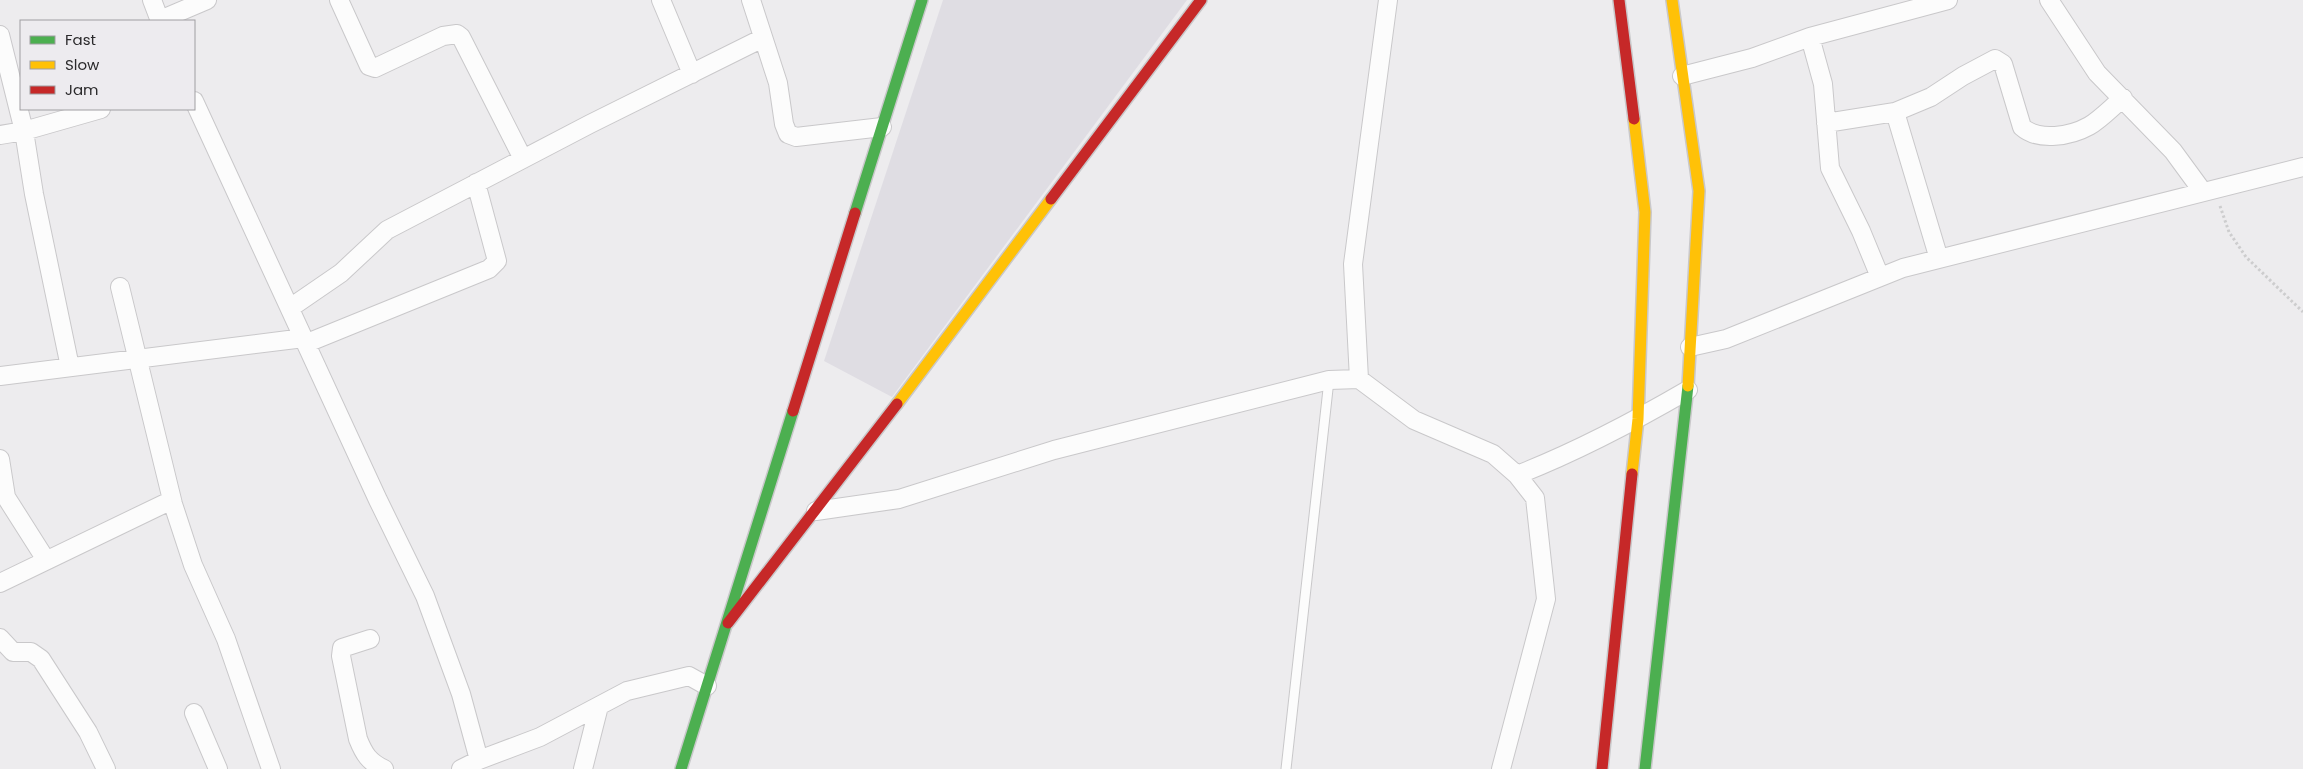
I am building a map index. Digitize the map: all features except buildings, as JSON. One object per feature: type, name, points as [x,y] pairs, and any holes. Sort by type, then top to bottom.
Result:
[{"type":"main road","points":[[681,769],[922,0]]},
{"type":"main road","points":[[726,627],[816,511],[1201,0]]},
{"type":"main road","points":[[1602,769],[1638,419],[1645,212],[1620,0]]},
{"type":"main road","points":[[1645,769],[1688,390],[1698,191],[1672,0]]},
{"type":"street","points":[[152,0],[160,20]]},
{"type":"street","points":[[162,20],[207,0]]},
{"type":"street","points":[[339,0],[369,66],[375,68],[443,36],[457,34],[461,38],[523,159]]},
{"type":"street","points":[[661,0],[692,74]]},
{"type":"street","points":[[751,0],[778,83],[784,124],[788,134],[796,137],[882,127]]},
{"type":"street","points":[[1359,379],[1353,264],[1388,0]]},
{"type":"street","points":[[1682,76],[1752,58],[1810,37],[1948,0]]},
{"type":"street","points":[[2049,0],[2098,73],[2208,190]]},
{"type":"street","points":[[0,35],[24,131],[34,194],[70,367]]},
{"type":"street","points":[[1810,37],[1823,84],[1830,168],[1861,231],[1880,277]]},
{"type":"street","points":[[290,308],[341,273],[387,230],[763,38]]},
{"type":"street","points":[[1826,123],[1895,112],[1932,97],[1963,76],[1995,59],[2003,64],[2022,127],[2038,136],[2076,132],[2091,125],[2123,98]]},
{"type":"street","points":[[195,103],[378,500],[425,596],[461,694],[479,760]]},
{"type":"street","points":[[0,135],[24,131],[98,110]]},
{"type":"street","points":[[1895,112],[1939,259]]},
{"type":"street","points":[[1690,347],[1726,339],[1903,268],[2303,167]]},
{"type":"street","points":[[0,376],[306,341],[489,269],[497,261],[476,183]]},
{"type":"street","points":[[120,287],[172,500],[192,565],[226,639],[271,769]]},
{"type":"street","points":[[816,511],[899,499],[1054,450],[1330,380],[1359,379],[1414,420],[1493,454],[1517,475],[1536,498],[1546,599],[1501,769]]},
{"type":"street","points":[[1517,475],[1554,460],[1638,419],[1688,390]]},
{"type":"street","points":[[0,459],[6,497],[46,560]]},
{"type":"street","points":[[0,583],[172,500]]},
{"type":"street","points":[[0,638],[13,652],[31,652],[41,659],[88,732],[106,769]]},
{"type":"street","points":[[370,639],[342,648],[341,656],[358,739],[367,758],[384,769]]},
{"type":"street","points":[[461,769],[479,760],[540,737],[627,691],[689,676],[707,686]]},
{"type":"street","points":[[584,769],[599,706]]},
{"type":"street","points":[[194,713],[218,769]]},
{"type":"lane","points":[[1286,769],[1330,380]]},
{"type":"path","points":[[2208,190],[2229,232],[2246,257],[2303,312]]},
{"type":"shaded area","points":[[943,0],[1187,0],[892,397],[824,361]]},
{"type":"traffic: fast","points":[[855,213],[922,0]]},
{"type":"traffic: fast","points":[[1645,769],[1688,386]]},
{"type":"traffic: fast","points":[[681,769],[793,411]]},
{"type":"traffic: slow","points":[[1672,0],[1699,191],[1688,386]]},
{"type":"traffic: slow","points":[[1632,474],[1638,419],[1645,212],[1634,119]]},
{"type":"traffic: slow","points":[[897,404],[1051,199]]},
{"type":"traffic: jam","points":[[1051,199],[1201,0]]},
{"type":"traffic: jam","points":[[1619,0],[1634,119]]},
{"type":"traffic: jam","points":[[793,411],[855,213]]},
{"type":"traffic: jam","points":[[728,623],[897,404]]},
{"type":"traffic: jam","points":[[1602,769],[1632,474]]}]
